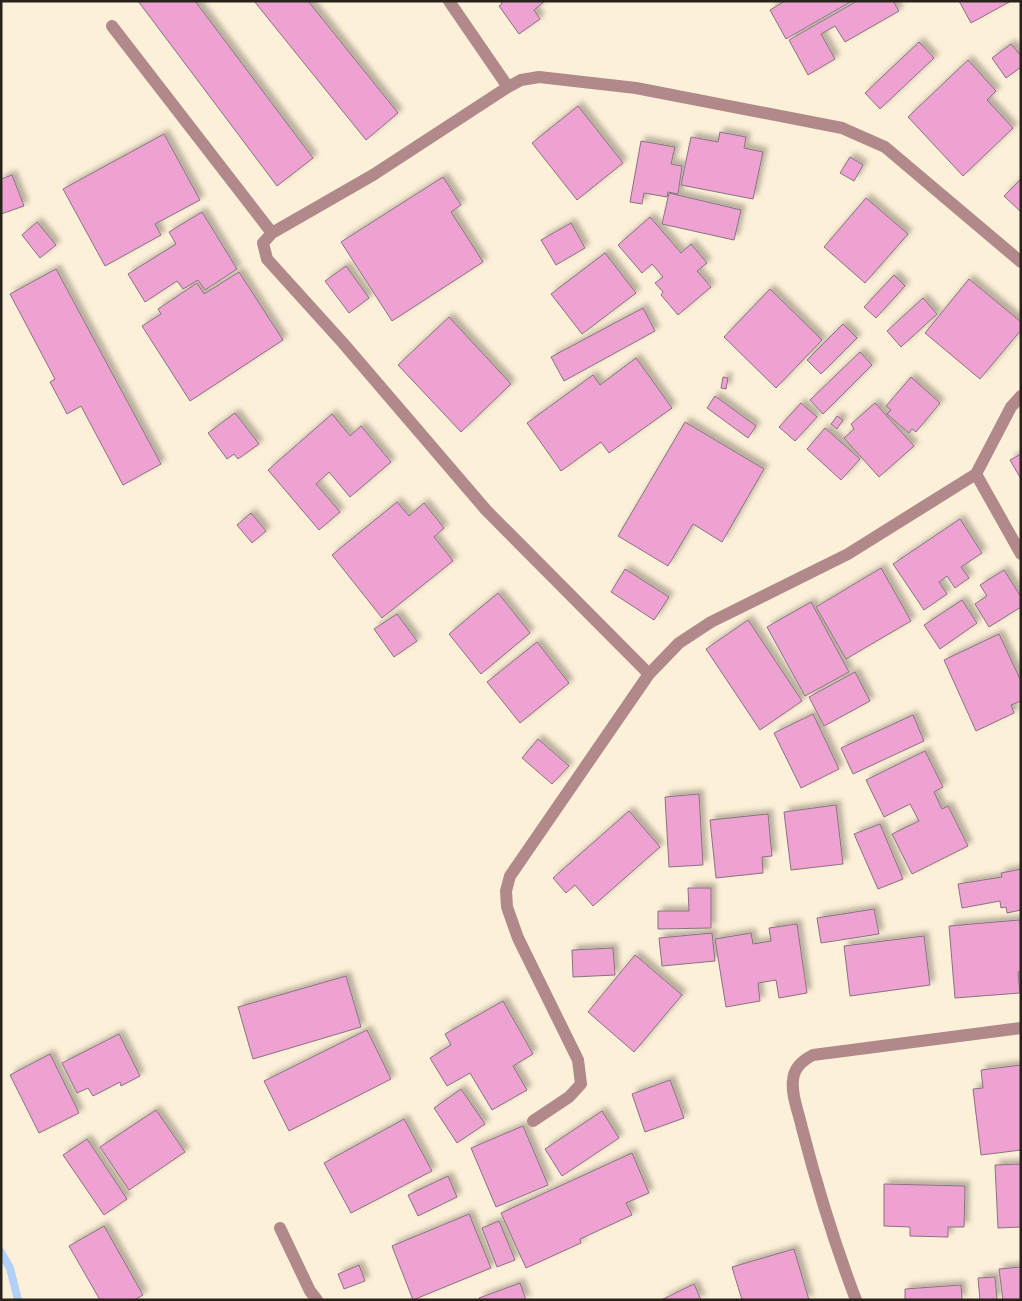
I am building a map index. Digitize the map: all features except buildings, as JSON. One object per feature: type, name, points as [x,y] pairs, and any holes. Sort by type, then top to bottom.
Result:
[{"type":"street","points":[[450,1],[508,87]]},
{"type":"street","points":[[112,26],[272,233]]},
{"type":"street","points":[[649,674],[486,510],[343,343],[267,259],[263,243],[272,233],[373,176],[508,87],[521,80],[538,78],[636,88],[842,128],[885,147],[1021,262]]},
{"type":"street","points":[[533,1121],[569,1097],[582,1084],[581,1072],[578,1060],[518,938],[507,907],[506,891],[510,876],[649,674],[679,643],[711,622],[848,554],[976,474],[1012,407],[1021,396]]},
{"type":"street","points":[[976,474],[1021,554]]},
{"type":"street","points":[[856,1300],[806,1144],[794,1095],[793,1081],[795,1072],[802,1061],[814,1055],[1021,1028]]},
{"type":"street","points":[[280,1228],[310,1290],[317,1300]]},
{"type":"waterway","points":[[1,1252],[10,1268],[18,1300]]}]
